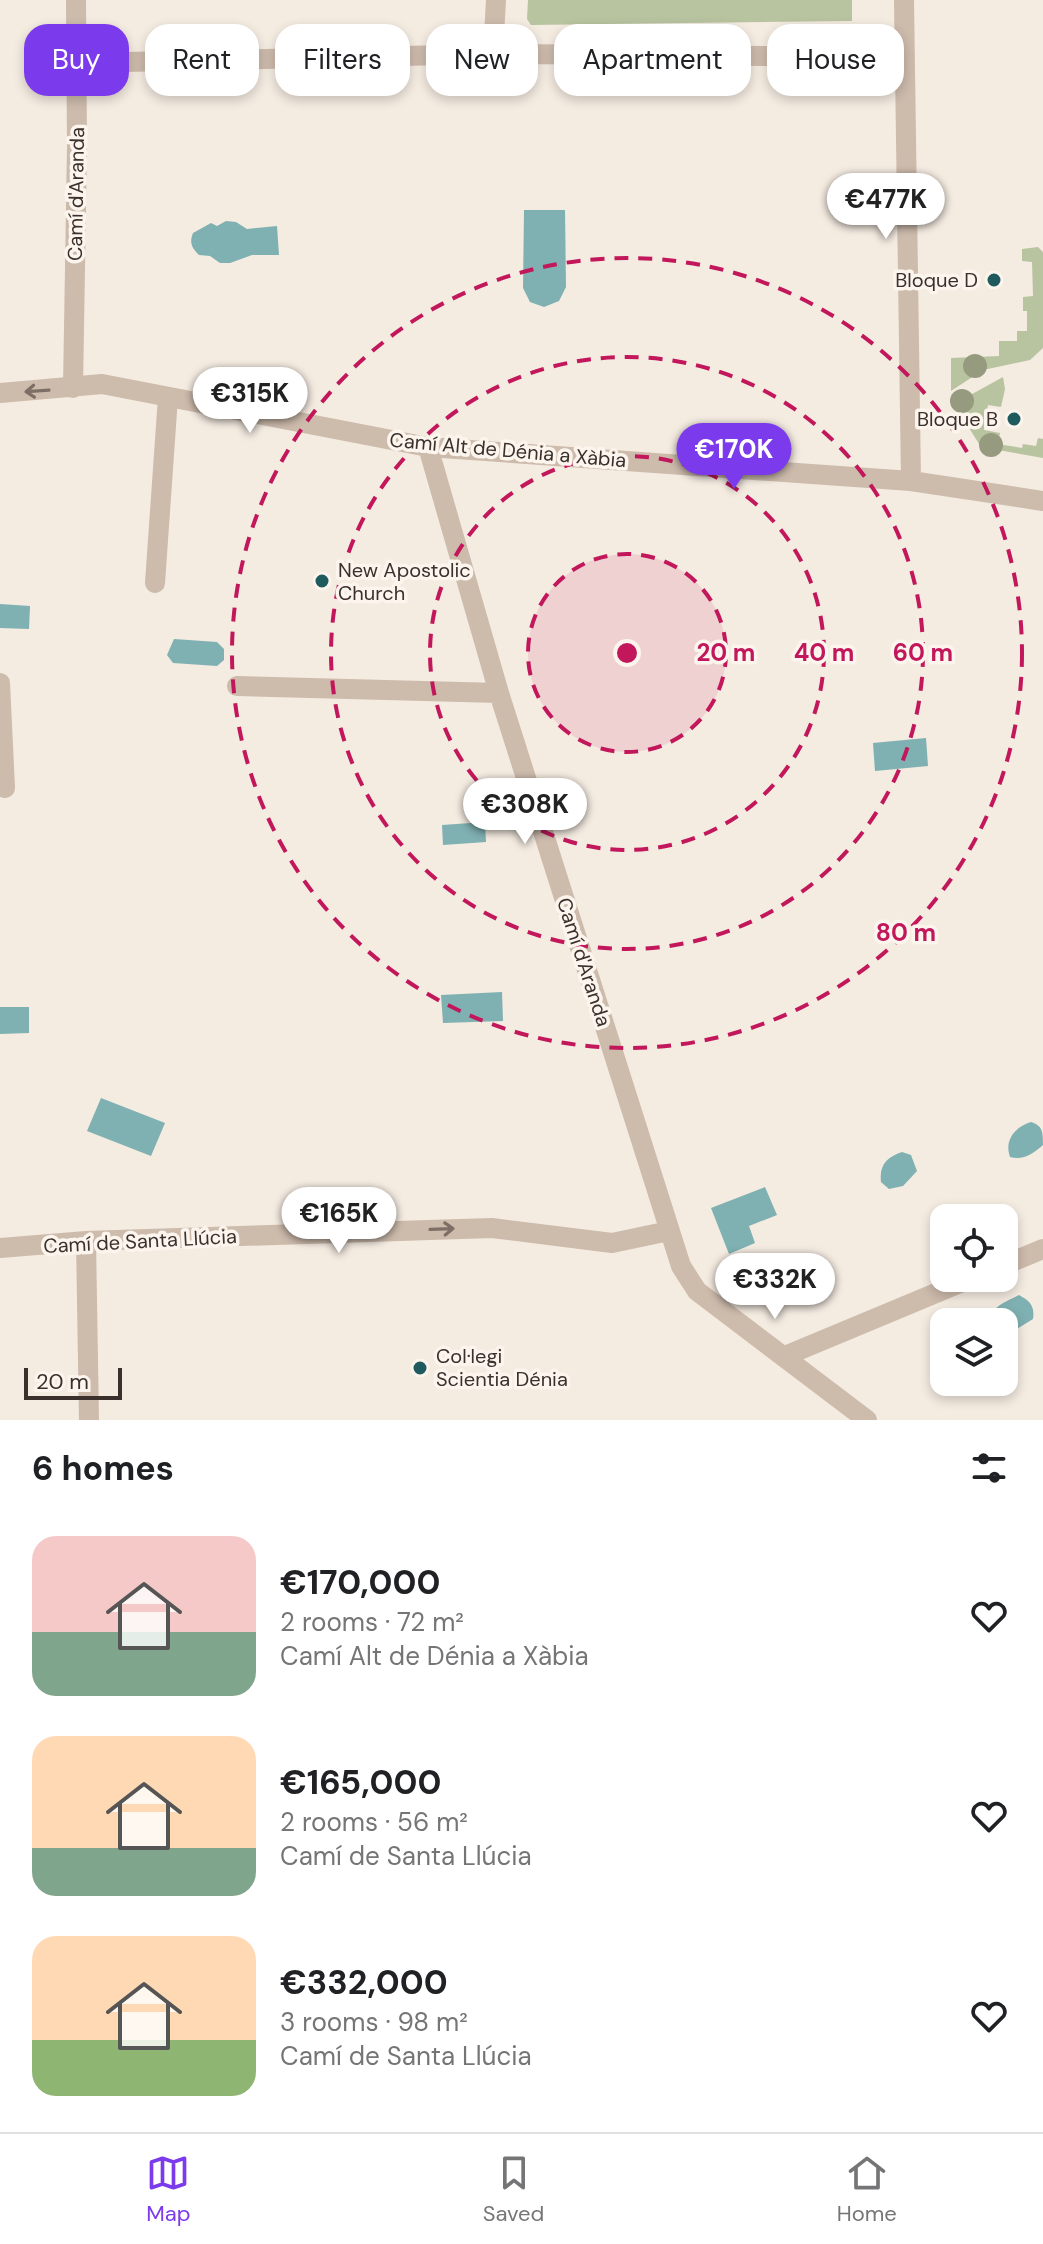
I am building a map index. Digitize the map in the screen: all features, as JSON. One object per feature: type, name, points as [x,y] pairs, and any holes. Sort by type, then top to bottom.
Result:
[{"type":"street","name":"Camí d'Aranda","points":[[76,0],[76,24]]},
{"type":"street","points":[[495,24],[496,0]]},
{"type":"street","points":[[904,0],[911,481]]},
{"type":"street","points":[[538,54],[905,57]]},
{"type":"street","points":[[129,62],[426,55]]},
{"type":"street","name":"Camí d'Aranda","points":[[73,388],[77,96]]},
{"type":"street","name":"Camí Alt de Dénia a Xàbia","points":[[0,393],[102,384],[428,447],[911,481],[1043,501]]},
{"type":"street","points":[[155,583],[168,397]]},
{"type":"street","name":"Camí d'Aranda","points":[[428,447],[499,693],[669,1231]]},
{"type":"street","points":[[0,683],[5,788]]},
{"type":"street","points":[[237,686],[499,693]]},
{"type":"street","name":"Camí de Santa Llúcia","points":[[0,1248],[86,1241],[492,1228],[612,1243],[669,1231]]},
{"type":"street","points":[[669,1231],[681,1266],[697,1291],[867,1420]]},
{"type":"street","points":[[86,1241],[89,1420]]},
{"type":"street","points":[[1018,1259],[1043,1249]]},
{"type":"street","points":[[785,1356],[938,1292]]},
{"type":"green space","points":[[528,0],[852,0],[852,21],[538,25],[530,24],[527,19]]},
{"type":"green space","points":[[1038,247],[1043,252],[1043,348],[1030,360],[983,370],[951,391],[951,358],[999,356],[999,341],[1017,341],[1017,331],[1027,331],[1023,297],[1033,296],[1032,262],[1022,261],[1022,249]]},
{"type":"green space","points":[[1003,377],[1005,389],[1001,407],[988,405],[984,430],[1000,433],[998,444],[1022,448],[1023,444],[1036,446],[1038,438],[1043,439],[1043,458],[981,447],[954,404]]},
{"type":"water","points":[[524,210],[565,210],[566,287],[559,301],[544,307],[530,302],[523,288]]},
{"type":"water","points":[[226,221],[236,222],[247,229],[277,226],[279,255],[252,255],[230,263],[220,263],[210,256],[199,255],[192,245],[193,233],[211,223],[217,226]]},
{"type":"water","points":[[0,604],[30,606],[29,629],[0,628]]},
{"type":"water","points":[[174,639],[217,642],[224,649],[224,660],[217,666],[173,663],[167,655]]},
{"type":"water","points":[[926,738],[928,766],[875,771],[873,743]]},
{"type":"water","points":[[485,822],[486,842],[443,845],[442,825]]},
{"type":"water","points":[[502,992],[503,1021],[443,1023],[441,995]]},
{"type":"water","points":[[0,1007],[29,1007],[29,1033],[0,1034]]},
{"type":"water","points":[[101,1098],[165,1123],[151,1156],[87,1131]]},
{"type":"water","points":[[1031,1122],[1042,1130],[1043,1145],[1024,1157],[1010,1157],[1008,1145],[1012,1135]]},
{"type":"water","points":[[902,1152],[911,1155],[917,1171],[903,1186],[889,1189],[881,1182],[883,1166],[892,1156]]},
{"type":"water","points":[[765,1187],[777,1215],[749,1226],[755,1243],[729,1254],[711,1208]]},
{"type":"water","points":[[1019,1295],[1031,1304],[1033,1319],[1018,1328],[1018,1308],[997,1308]]},
{"type":"place","name":"Bloque D","points":[[994,280]]},
{"type":"place","name":"Bloque B","points":[[1014,419]]},
{"type":"place","name":"New Apostolic Church","points":[[322,581]]},
{"type":"place","name":"Col·legi Scientia Dénia","points":[[420,1368]]}]
